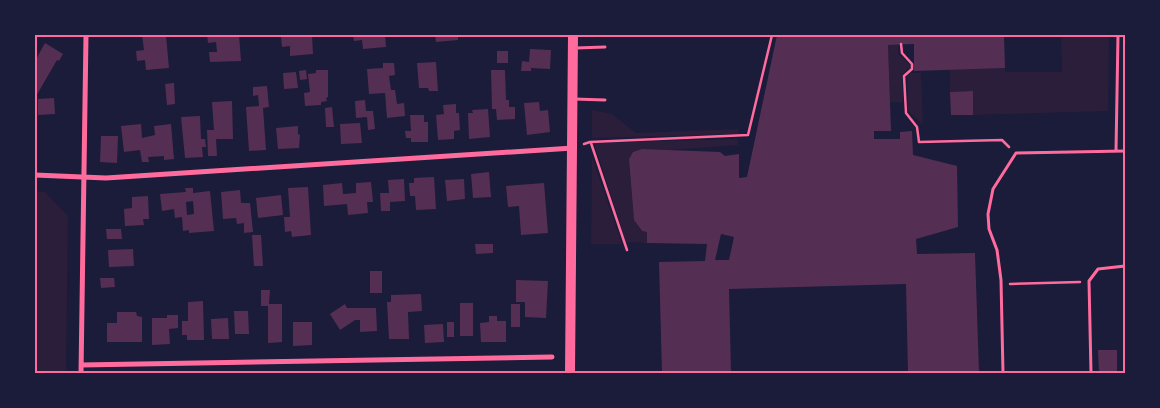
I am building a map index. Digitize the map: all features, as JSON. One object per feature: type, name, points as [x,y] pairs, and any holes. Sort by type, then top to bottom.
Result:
[{"type":"main road","points":[[570,373],[573,35]]},
{"type":"street","points":[[81,373],[86,35]]},
{"type":"street","points":[[35,175],[106,178],[573,148]]},
{"type":"street","points":[[81,365],[552,357]]},
{"type":"lane","points":[[1116,151],[1118,35]]},
{"type":"lane","points":[[573,48],[605,47]]},
{"type":"lane","points":[[573,99],[605,100]]},
{"type":"lane","points":[[1003,373],[1001,280],[997,250],[989,229],[988,214],[994,189],[1016,154],[1125,150]]},
{"type":"lane","points":[[1091,373],[1089,281],[1098,269],[1125,266]]},
{"type":"path","points":[[573,148],[590,142],[748,135],[772,35]]},
{"type":"path","points":[[901,44],[902,53],[912,64],[912,69],[904,76],[906,113],[917,127],[919,142],[1002,140],[1016,154]]},
{"type":"path","points":[[590,142],[627,250]]},
{"type":"path","points":[[1014,284],[1089,281]]},
{"type":"shaded area","points":[[1077,35],[1109,35],[1108,111],[973,115],[972,91],[950,92],[950,69],[1005,68],[1006,72],[1062,72],[1061,38]]},
{"type":"shaded area","points":[[898,44],[898,53],[911,66],[902,75],[903,102],[890,102],[888,45]]},
{"type":"shaded area","points":[[910,73],[921,73],[923,125],[908,111],[907,76]]},
{"type":"shaded area","points":[[592,110],[612,114],[636,133],[738,129],[739,134],[592,138]]},
{"type":"shaded area","points":[[738,139],[738,145],[670,150],[642,149],[633,152],[629,160],[634,220],[641,231],[647,232],[647,243],[626,242],[594,143]]},
{"type":"shaded area","points":[[592,157],[622,244],[591,244]]},
{"type":"shaded area","points":[[35,191],[45,192],[68,216],[66,373],[35,373]]},
{"type":"building","points":[[142,35],[166,35],[169,68],[146,70],[145,60],[137,61],[136,51],[144,50]]},
{"type":"building","points":[[207,35],[239,35],[241,61],[210,62],[209,52],[217,52],[216,42],[208,43]]},
{"type":"building","points":[[288,35],[312,35],[313,54],[290,56],[290,46],[282,47],[281,37]]},
{"type":"building","points":[[353,35],[385,35],[386,47],[363,49],[362,40],[354,41]]},
{"type":"building","points":[[435,35],[458,35],[458,40],[436,42]]},
{"type":"building","points":[[777,35],[1004,35],[1005,68],[914,71],[914,44],[888,45],[891,131],[874,131],[874,139],[900,139],[900,132],[912,131],[913,155],[957,166],[958,227],[916,239],[917,254],[975,253],[979,373],[908,373],[906,284],[729,289],[731,373],[662,373],[659,262],[705,261],[707,244],[647,243],[647,232],[642,231],[634,220],[629,159],[633,152],[642,149],[720,152],[725,156],[739,154],[739,178],[747,177]],"holes":[[[721,234],[734,237],[729,260],[715,260]]]},
{"type":"building","points":[[45,43],[63,54],[59,61],[57,60],[35,98],[35,61]]},
{"type":"building","points":[[530,49],[551,50],[550,69],[531,68],[531,71],[521,71],[522,61],[529,62]]},
{"type":"building","points":[[497,51],[508,51],[508,63],[497,63]]},
{"type":"building","points":[[436,62],[438,91],[419,88],[417,63]]},
{"type":"building","points":[[383,63],[394,63],[395,75],[389,76],[391,90],[395,90],[397,104],[404,103],[405,116],[387,118],[385,93],[369,94],[367,69],[383,68]]},
{"type":"building","points":[[306,70],[307,79],[300,80],[299,71]]},
{"type":"building","points":[[316,70],[328,70],[327,101],[321,102],[321,105],[305,106],[304,93],[310,92],[308,74],[316,73]]},
{"type":"building","points":[[491,70],[505,70],[506,100],[509,100],[509,107],[515,107],[515,119],[497,120],[496,109],[492,109]]},
{"type":"building","points":[[296,72],[298,88],[284,89],[283,73]]},
{"type":"building","points":[[174,83],[175,104],[167,105],[165,84]]},
{"type":"building","points":[[267,86],[269,107],[263,108],[266,150],[249,151],[246,107],[259,106],[258,95],[253,96],[253,87]]},
{"type":"building","points":[[973,91],[973,115],[951,115],[950,92]]},
{"type":"building","points":[[54,98],[55,114],[38,115],[38,99]]},
{"type":"building","points":[[365,100],[366,111],[373,111],[375,129],[368,130],[367,117],[356,118],[355,101]]},
{"type":"building","points":[[232,101],[233,139],[216,139],[217,156],[208,156],[207,130],[214,130],[212,102]]},
{"type":"building","points":[[539,102],[540,111],[548,110],[550,132],[527,135],[524,103]]},
{"type":"building","points":[[456,104],[456,113],[459,113],[460,130],[454,131],[454,139],[438,140],[436,115],[444,114],[443,105]]},
{"type":"building","points":[[332,107],[334,127],[326,127],[325,108]]},
{"type":"building","points":[[488,109],[490,137],[469,139],[468,113],[473,113],[472,110]]},
{"type":"building","points":[[410,115],[424,115],[424,122],[428,122],[428,142],[411,142],[411,138],[406,138],[405,131],[411,131]]},
{"type":"building","points":[[200,116],[201,139],[205,139],[206,147],[202,147],[203,157],[185,158],[181,117]]},
{"type":"building","points":[[360,123],[362,143],[341,144],[340,124]]},
{"type":"building","points":[[141,124],[142,138],[155,135],[154,126],[171,124],[174,159],[164,160],[164,156],[148,157],[149,162],[142,162],[140,150],[124,152],[121,126]]},
{"type":"building","points":[[298,126],[298,135],[300,134],[299,148],[278,149],[276,128]]},
{"type":"building","points":[[101,136],[118,136],[117,163],[100,162]]},
{"type":"building","points":[[489,172],[491,197],[473,198],[471,174]]},
{"type":"building","points":[[434,177],[436,209],[416,210],[415,196],[410,196],[409,183],[414,183],[414,178]]},
{"type":"building","points":[[404,179],[405,201],[390,202],[390,211],[381,211],[380,193],[389,193],[388,180]]},
{"type":"building","points":[[464,179],[465,199],[447,201],[445,180]]},
{"type":"building","points":[[371,182],[373,202],[367,202],[368,213],[348,215],[347,204],[324,206],[323,185],[342,183],[343,194],[356,193],[356,183]]},
{"type":"building","points":[[544,183],[548,233],[521,235],[519,206],[508,207],[506,186]]},
{"type":"building","points":[[308,187],[311,235],[292,237],[291,231],[285,232],[284,217],[290,217],[288,188]]},
{"type":"building","points":[[185,188],[193,188],[193,193],[210,191],[214,231],[189,233],[189,230],[183,231],[182,217],[175,218],[174,209],[162,211],[160,194],[186,192]],"holes":[[[193,201],[194,214],[187,215],[186,202]]]},
{"type":"building","points":[[240,190],[241,203],[250,203],[253,232],[244,233],[244,223],[237,224],[236,218],[223,219],[221,192]]},
{"type":"building","points":[[281,195],[283,215],[258,218],[256,198]]},
{"type":"building","points":[[148,196],[149,219],[143,219],[144,225],[125,226],[124,209],[132,208],[132,197]]},
{"type":"building","points":[[106,229],[121,229],[122,239],[107,239]]},
{"type":"building","points":[[252,235],[261,235],[263,266],[254,266]]},
{"type":"building","points":[[475,244],[493,244],[493,253],[476,254]]},
{"type":"building","points":[[133,249],[134,266],[109,267],[108,250]]},
{"type":"building","points":[[370,271],[382,271],[382,293],[370,293]]},
{"type":"building","points":[[100,278],[114,278],[115,287],[101,288]]},
{"type":"building","points":[[516,280],[548,281],[546,318],[525,317],[525,302],[516,302]]},
{"type":"building","points":[[261,290],[270,290],[269,304],[282,304],[282,342],[268,343],[268,306],[261,306]]},
{"type":"building","points":[[421,294],[422,311],[408,312],[409,339],[389,339],[387,302],[391,302],[391,295]]},
{"type":"building","points":[[203,301],[204,340],[187,340],[187,335],[182,335],[182,321],[188,321],[188,302]]},
{"type":"building","points":[[460,303],[473,303],[473,336],[460,336]]},
{"type":"building","points":[[345,304],[347,308],[376,308],[377,331],[360,332],[360,320],[355,320],[340,330],[330,314]]},
{"type":"building","points":[[511,304],[520,304],[520,327],[511,327]]},
{"type":"building","points":[[234,311],[248,311],[249,334],[235,334]]},
{"type":"building","points":[[117,312],[136,312],[137,316],[142,317],[142,342],[107,342],[107,323],[117,323]]},
{"type":"building","points":[[167,315],[178,315],[178,328],[169,329],[170,344],[152,345],[152,318],[167,318]]},
{"type":"building","points":[[489,316],[497,316],[497,321],[506,321],[506,342],[481,342],[480,323],[489,322]]},
{"type":"building","points":[[228,318],[229,339],[212,339],[211,319]]},
{"type":"building","points":[[293,322],[312,322],[312,345],[293,346]]},
{"type":"building","points":[[447,322],[454,322],[454,337],[447,337]]},
{"type":"building","points":[[443,324],[444,342],[425,343],[424,325]]},
{"type":"building","points":[[1098,350],[1117,350],[1117,373],[1099,373]]}]
